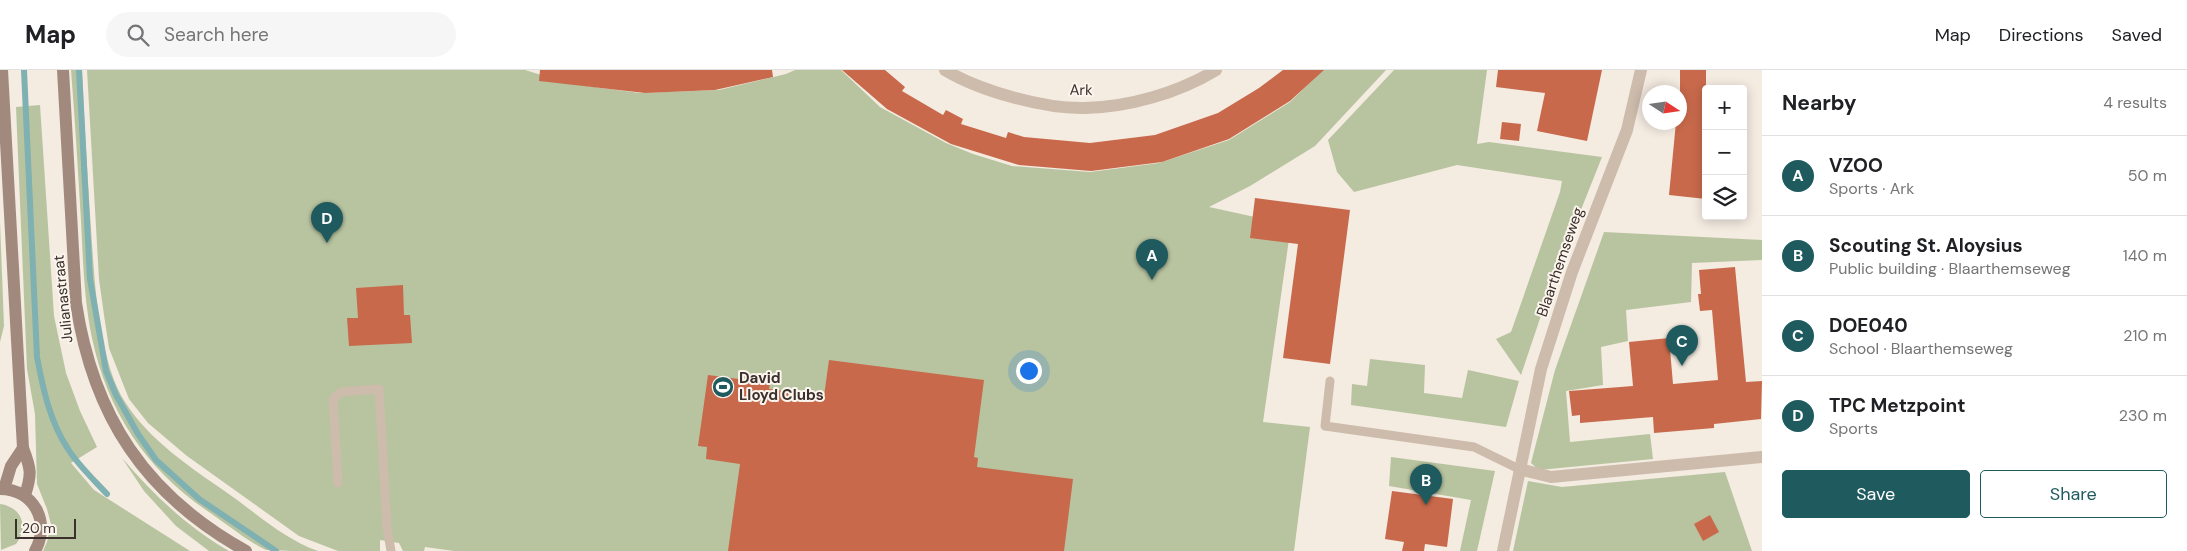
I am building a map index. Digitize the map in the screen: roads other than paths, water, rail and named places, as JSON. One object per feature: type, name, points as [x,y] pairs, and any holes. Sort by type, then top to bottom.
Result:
[{"type":"street","points":[[2,70],[23,448],[30,467],[30,479],[24,495]]},
{"type":"street","name":"Julianastraat","points":[[63,70],[76,303],[82,340],[92,374],[112,420],[146,472],[159,487],[191,516],[246,551]]},
{"type":"street","name":"Ark","points":[[945,70],[996,92],[1028,101],[1084,108],[1143,101],[1205,77],[1216,70]]},
{"type":"street","name":"Blaarthemseweg","points":[[1504,551],[1519,468],[1541,369],[1572,272],[1628,130],[1641,70]]},
{"type":"street","points":[[23,448],[12,466],[2,489],[16,491],[24,495],[37,508],[40,517],[41,535],[35,551]]},
{"type":"street","points":[[1519,468],[1551,477],[1762,457]]},
{"type":"lane","points":[[1330,381],[1325,426],[1474,447],[1519,468]]},
{"type":"lane","points":[[338,483],[333,399],[341,392],[379,389],[387,526],[392,551]]},
{"type":"waterway","points":[[24,70],[39,369],[56,428],[76,461],[107,494]]},
{"type":"waterway","points":[[79,70],[90,279],[106,371],[116,395],[138,434],[156,460],[199,499],[276,551]]},
{"type":"place","name":"TPC Metzpoint","points":[[327,243]]},
{"type":"place","name":"VZOO","points":[[1152,280]]},
{"type":"place","name":"DOE040","points":[[1682,366]]},
{"type":"place","name":"David Lloyd Clubs","points":[[723,387]]},
{"type":"place","name":"Scouting St. Aloysius","points":[[1426,505]]}]
